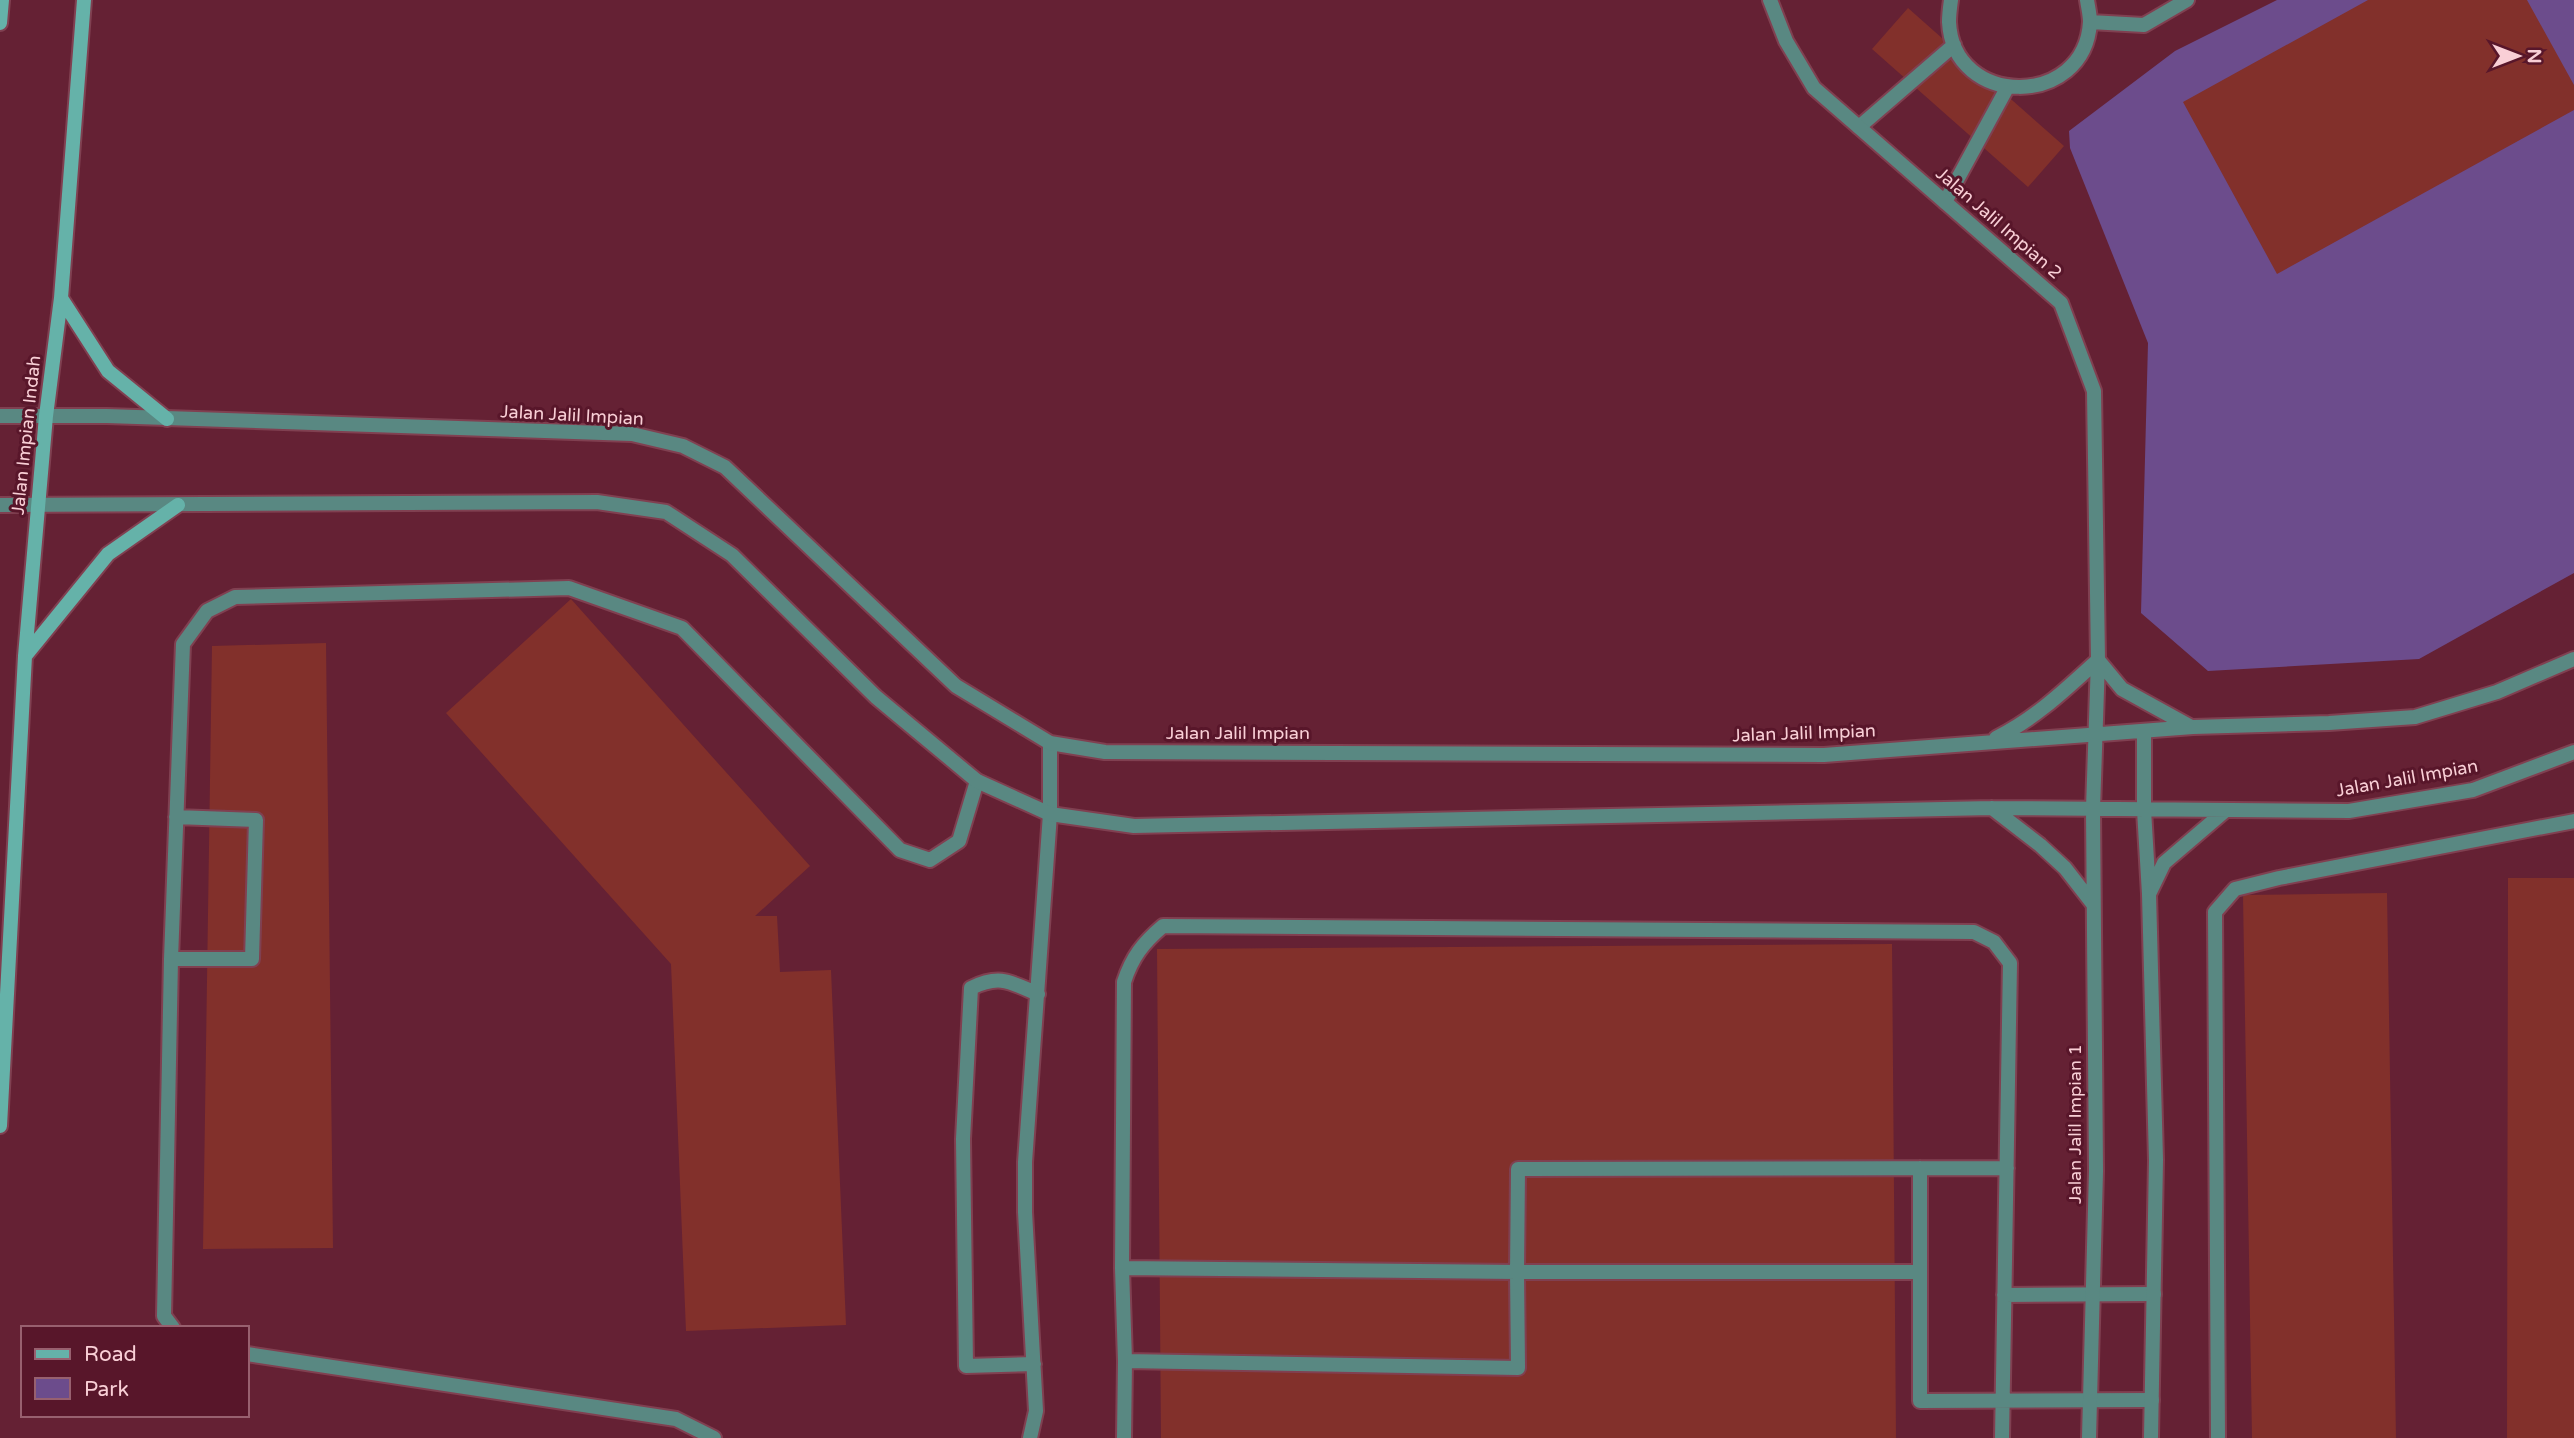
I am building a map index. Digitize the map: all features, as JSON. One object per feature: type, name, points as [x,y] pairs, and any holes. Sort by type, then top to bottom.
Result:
[{"type":"street","points":[[0,23],[2,0]]},
{"type":"street","name":"Jalan Impian Indah","points":[[0,1125],[25,656],[46,416],[61,298],[84,0]]},
{"type":"street","name":"Jalan Jalil Impian 2","points":[[1770,0],[1786,41],[1814,88],[2062,303],[2094,391],[2098,660],[2093,809]]},
{"type":"street","points":[[1951,0],[1949,22],[1954,45],[1967,65],[1985,80],[2007,88],[2031,88],[2054,80],[2072,65],[2084,45],[2090,22],[2087,0]]},
{"type":"street","points":[[2090,22],[2144,25],[2186,0]]},
{"type":"street","points":[[1859,127],[1954,45]]},
{"type":"street","points":[[1945,202],[2007,88]]},
{"type":"street","points":[[61,298],[108,371],[167,419]]},
{"type":"street","name":"Jalan Jalil Impian","points":[[0,416],[632,434],[683,446],[725,467],[956,686],[1050,743],[1105,752],[1824,755],[2193,727],[2329,723],[2415,717],[2497,692],[2574,659]]},
{"type":"street","name":"Jalan Jalil Impian","points":[[0,505],[597,502],[666,512],[732,555],[876,697],[977,781],[1050,814],[1134,826],[1992,808],[2349,811],[2473,790],[2574,752]]},
{"type":"street","points":[[25,656],[108,554],[178,505]]},
{"type":"street","points":[[172,1326],[164,1316],[171,960],[183,643],[207,611],[235,597],[569,588],[682,628],[900,850],[930,860],[959,841],[977,781]]},
{"type":"street","points":[[1989,742],[2018,727],[2098,660],[2122,689],[2193,727]]},
{"type":"street","points":[[2144,732],[2144,810],[2149,894],[2156,1160],[2151,1438]]},
{"type":"street","points":[[1030,1438],[1036,1411],[1025,1212],[1025,1162],[1050,814],[1050,743]]},
{"type":"street","points":[[1992,808],[2065,868],[2093,904]]},
{"type":"street","name":"Jalan Jalil Impian 1","points":[[2089,1438],[2096,1171],[2093,809]]},
{"type":"street","points":[[2149,894],[2164,863],[2226,810]]},
{"type":"street","points":[[171,960],[251,960],[252,946],[256,820],[176,817]]},
{"type":"street","points":[[2218,1438],[2215,912],[2235,888],[2574,821]]},
{"type":"street","points":[[1124,1438],[1124,982],[1130,962],[1142,943],[1163,926],[1974,932],[1994,942],[2010,963],[2002,1438]]},
{"type":"street","points":[[1034,1364],[966,1366],[963,1139],[971,988],[987,980],[1008,981],[1038,994]]},
{"type":"street","points":[[1920,1168],[1920,1401],[2152,1400]]},
{"type":"street","points":[[1125,1361],[1518,1368],[1518,1169],[2007,1168]]},
{"type":"street","points":[[1122,1268],[1920,1272]]},
{"type":"street","points":[[2004,1295],[2154,1294]]},
{"type":"street","points":[[248,1354],[676,1419],[714,1438]]},
{"type":"green space","points":[[2277,0],[2574,0],[2574,573],[2419,659],[2208,671],[2141,613],[2148,343],[2070,148],[2069,131],[2175,51]]},
{"type":"building","points":[[2368,0],[2527,0],[2574,85],[2574,110],[2277,274],[2183,102]]},
{"type":"building","points":[[1908,8],[2064,146],[2028,187],[1872,49]]},
{"type":"building","points":[[571,599],[810,866],[755,916],[777,916],[780,972],[831,970],[846,1325],[686,1331],[671,964],[446,713]]},
{"type":"building","points":[[326,643],[333,1248],[203,1249],[212,646]]},
{"type":"building","points":[[2508,878],[2574,878],[2574,1438],[2507,1438]]},
{"type":"building","points":[[2387,893],[2396,1438],[2252,1438],[2243,895]]},
{"type":"building","points":[[1892,944],[1896,1438],[1161,1438],[1157,949]]}]
